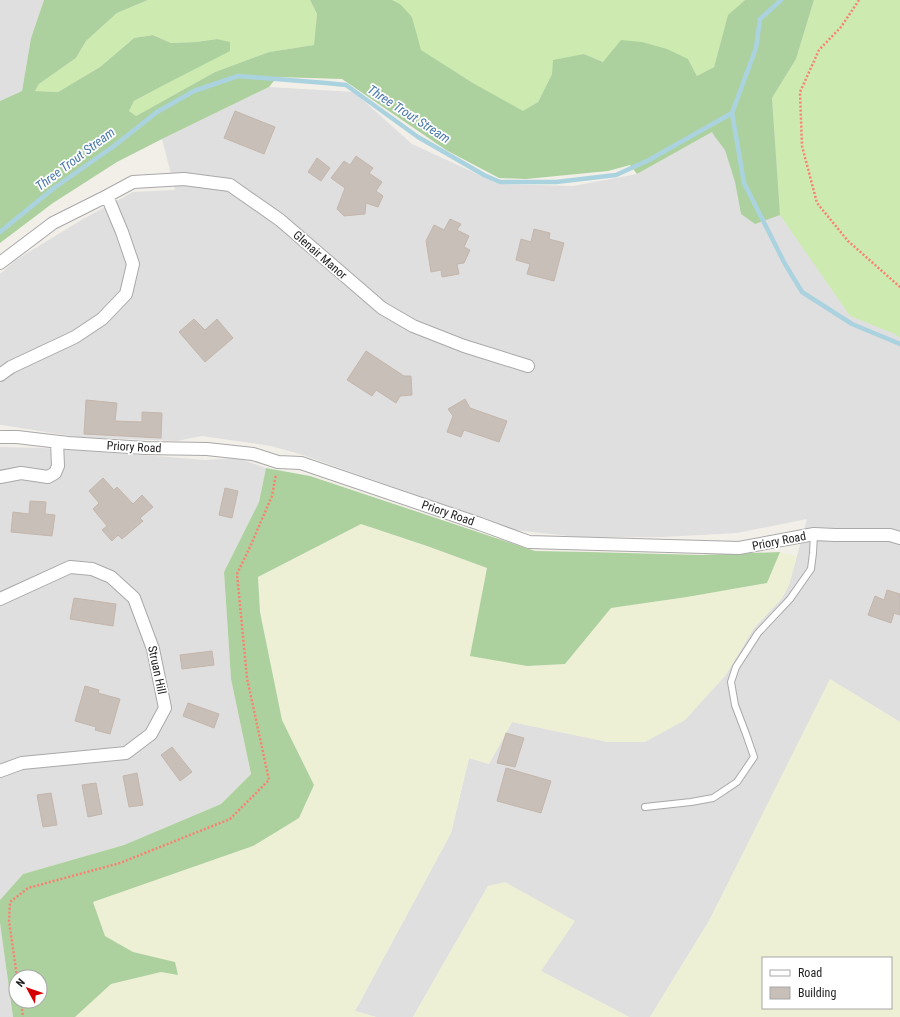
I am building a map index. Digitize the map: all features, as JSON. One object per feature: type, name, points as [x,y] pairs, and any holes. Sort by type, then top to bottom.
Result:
[{"type":"street","name":"Glenair Manor","points":[[0,263],[53,223],[133,182],[184,180],[230,185],[280,220],[382,308],[413,326],[464,346],[528,366]]},
{"type":"street","points":[[0,375],[11,367],[76,337],[102,319],[126,294],[133,264],[107,196]]},
{"type":"street","name":"Priory Road","points":[[0,437],[17,436],[57,442],[145,448],[207,449],[253,454],[278,462],[301,463],[529,542],[739,548],[814,534],[890,535],[900,538]]},
{"type":"street","points":[[0,477],[20,473],[48,477],[55,473],[58,466],[57,442]]},
{"type":"street","name":"Struan Hill","points":[[0,599],[70,567],[92,569],[111,577],[134,598],[154,649],[165,708],[151,734],[126,753],[22,763],[0,772]]},
{"type":"lane","points":[[645,807],[713,798],[737,782],[754,757],[736,705],[731,682],[736,667],[758,633],[790,599],[811,569],[814,534]]},
{"type":"path","points":[[860,0],[841,27],[819,50],[800,92],[802,146],[816,204],[848,241],[900,287]]},
{"type":"path","points":[[16,969],[9,921],[10,902],[28,888],[120,863],[230,819],[269,780],[247,678],[237,574],[272,496],[278,462]]},
{"type":"shaded area","points":[[0,0],[44,0],[31,38],[22,91],[0,101]]},
{"type":"shaded area","points":[[814,0],[900,0],[900,722],[831,680],[709,921],[650,1017],[629,1017],[541,971],[488,886],[413,1017],[376,1017],[355,1011],[451,833],[469,758],[489,764],[512,722],[608,742],[725,676],[754,628],[782,598],[789,585],[807,519],[737,533],[663,537],[578,537],[515,530],[303,455],[271,446],[202,436],[177,441],[77,437],[0,425],[0,274],[16,260],[83,219],[133,192],[175,190],[162,139],[269,87],[354,92],[412,144],[499,184],[573,186],[637,174],[772,98],[796,59]]},
{"type":"shaded area","points":[[0,447],[43,448],[205,460],[238,458],[266,468],[259,502],[224,572],[231,679],[251,774],[221,804],[124,845],[23,874],[0,900]]},
{"type":"shaded area","points":[[0,923],[8,981],[8,1009],[12,1009],[13,1017],[0,1017]]},
{"type":"green space","points":[[44,0],[148,0],[117,13],[86,41],[76,58],[39,84],[35,91],[58,92],[100,67],[134,38],[153,35],[171,43],[217,39],[230,42],[230,51],[134,101],[129,111],[136,116],[215,72],[269,52],[314,45],[317,14],[310,0],[392,0],[400,4],[412,17],[421,50],[473,83],[523,111],[538,102],[552,74],[553,60],[584,54],[603,62],[621,40],[642,42],[667,49],[688,59],[697,76],[714,67],[728,15],[745,0],[814,0],[796,59],[772,98],[780,215],[755,224],[741,214],[735,182],[725,150],[712,132],[637,174],[630,165],[608,171],[526,179],[499,178],[446,150],[342,79],[277,77],[269,87],[117,162],[53,203],[0,243],[0,101],[22,91],[31,38]]},
{"type":"green space","points":[[148,0],[310,0],[317,14],[315,45],[269,52],[215,72],[136,116],[129,111],[134,101],[198,67],[217,39],[171,43],[153,35],[134,38],[100,67],[58,92],[35,91],[39,84],[76,58],[86,41],[117,13]]},
{"type":"green space","points":[[392,0],[745,0],[728,16],[714,67],[697,76],[688,59],[603,62],[584,54],[552,74],[538,102],[523,112],[420,50],[412,17]]},
{"type":"green space","points":[[814,0],[900,0],[900,338],[895,334],[850,316],[780,215],[772,98],[796,59]]},
{"type":"green space","points":[[266,468],[310,476],[535,551],[702,555],[780,552],[767,583],[611,608],[565,664],[527,666],[470,656],[487,568],[361,524],[258,577],[260,612],[282,720],[314,785],[299,818],[253,846],[93,902],[105,936],[133,952],[175,962],[178,975],[161,972],[111,984],[75,1017],[13,1017],[12,1009],[48,1009],[48,969],[8,969],[8,981],[0,923],[0,900],[23,874],[124,845],[221,804],[251,774],[231,679],[224,572],[259,502]]},
{"type":"green space","points":[[361,524],[487,568],[527,666],[565,664],[610,608],[687,597],[767,583],[780,552],[797,556],[789,585],[782,598],[754,628],[725,676],[685,720],[645,742],[608,742],[512,722],[489,764],[469,758],[451,833],[355,1011],[376,1017],[75,1017],[111,984],[161,972],[178,975],[174,962],[133,952],[105,936],[93,902],[253,846],[299,818],[314,785],[282,720],[260,612],[258,577]]},
{"type":"green space","points":[[830,679],[900,722],[900,1017],[650,1017],[709,921]]},
{"type":"green space","points":[[505,882],[575,921],[541,971],[629,1017],[413,1017],[488,886]]},
{"type":"building","points":[[235,111],[275,127],[264,154],[224,138]]},
{"type":"building","points":[[356,156],[373,168],[369,173],[382,182],[376,191],[383,196],[378,207],[366,203],[365,214],[344,216],[337,209],[345,188],[331,178],[344,161],[350,165]]},
{"type":"building","points":[[317,158],[330,168],[321,181],[308,172]]},
{"type":"building","points":[[450,219],[461,224],[457,230],[469,236],[464,247],[470,250],[464,263],[457,264],[459,274],[442,277],[441,270],[431,272],[426,241],[434,225],[444,230]]},
{"type":"building","points":[[534,229],[550,233],[549,239],[564,243],[554,281],[527,274],[530,264],[516,260],[521,239],[531,242]]},
{"type":"building","points":[[194,319],[205,330],[217,319],[233,338],[205,362],[179,332]]},
{"type":"building","points":[[366,351],[404,376],[411,376],[412,395],[400,396],[396,403],[376,390],[372,396],[347,380]]},
{"type":"building","points":[[465,399],[470,408],[507,421],[499,442],[464,430],[461,437],[447,432],[453,416],[448,409]]},
{"type":"building","points":[[86,400],[117,403],[115,421],[142,422],[142,412],[162,413],[161,438],[84,434]]},
{"type":"building","points":[[103,478],[114,490],[117,487],[133,504],[142,495],[153,507],[140,518],[143,521],[122,539],[118,535],[112,541],[102,530],[107,526],[93,509],[99,503],[89,491]]},
{"type":"building","points":[[225,488],[238,491],[232,518],[219,515]]},
{"type":"building","points":[[30,501],[46,502],[45,514],[55,515],[52,536],[11,532],[13,512],[29,514]]},
{"type":"building","points":[[887,590],[900,594],[900,615],[894,613],[891,623],[868,615],[875,596],[884,600]]},
{"type":"building","points":[[74,598],[116,604],[113,626],[70,619]]},
{"type":"building","points":[[212,651],[214,665],[182,669],[180,655]]},
{"type":"building","points":[[85,686],[99,690],[98,693],[120,699],[110,734],[95,730],[96,727],[75,721]]},
{"type":"building","points":[[188,703],[219,714],[214,728],[183,716]]},
{"type":"building","points":[[506,733],[524,738],[515,767],[497,763]]},
{"type":"building","points":[[172,747],[192,772],[180,781],[161,755]]},
{"type":"building","points":[[506,768],[551,781],[541,813],[497,801]]},
{"type":"building","points":[[137,773],[143,805],[129,807],[123,776]]},
{"type":"building","points":[[96,783],[102,814],[88,817],[82,785]]},
{"type":"building","points":[[51,793],[57,825],[43,827],[37,795]]},
{"type":"waterway","name":"Three Trout Stream","points":[[0,232],[54,188],[114,146],[157,112],[194,91],[238,76],[346,85],[418,137],[484,175],[500,182],[556,182],[616,175],[649,160],[732,113],[756,48],[760,19],[781,0]]},
{"type":"waterway","points":[[732,113],[744,183],[785,264],[802,292],[852,324],[900,344]]}]
